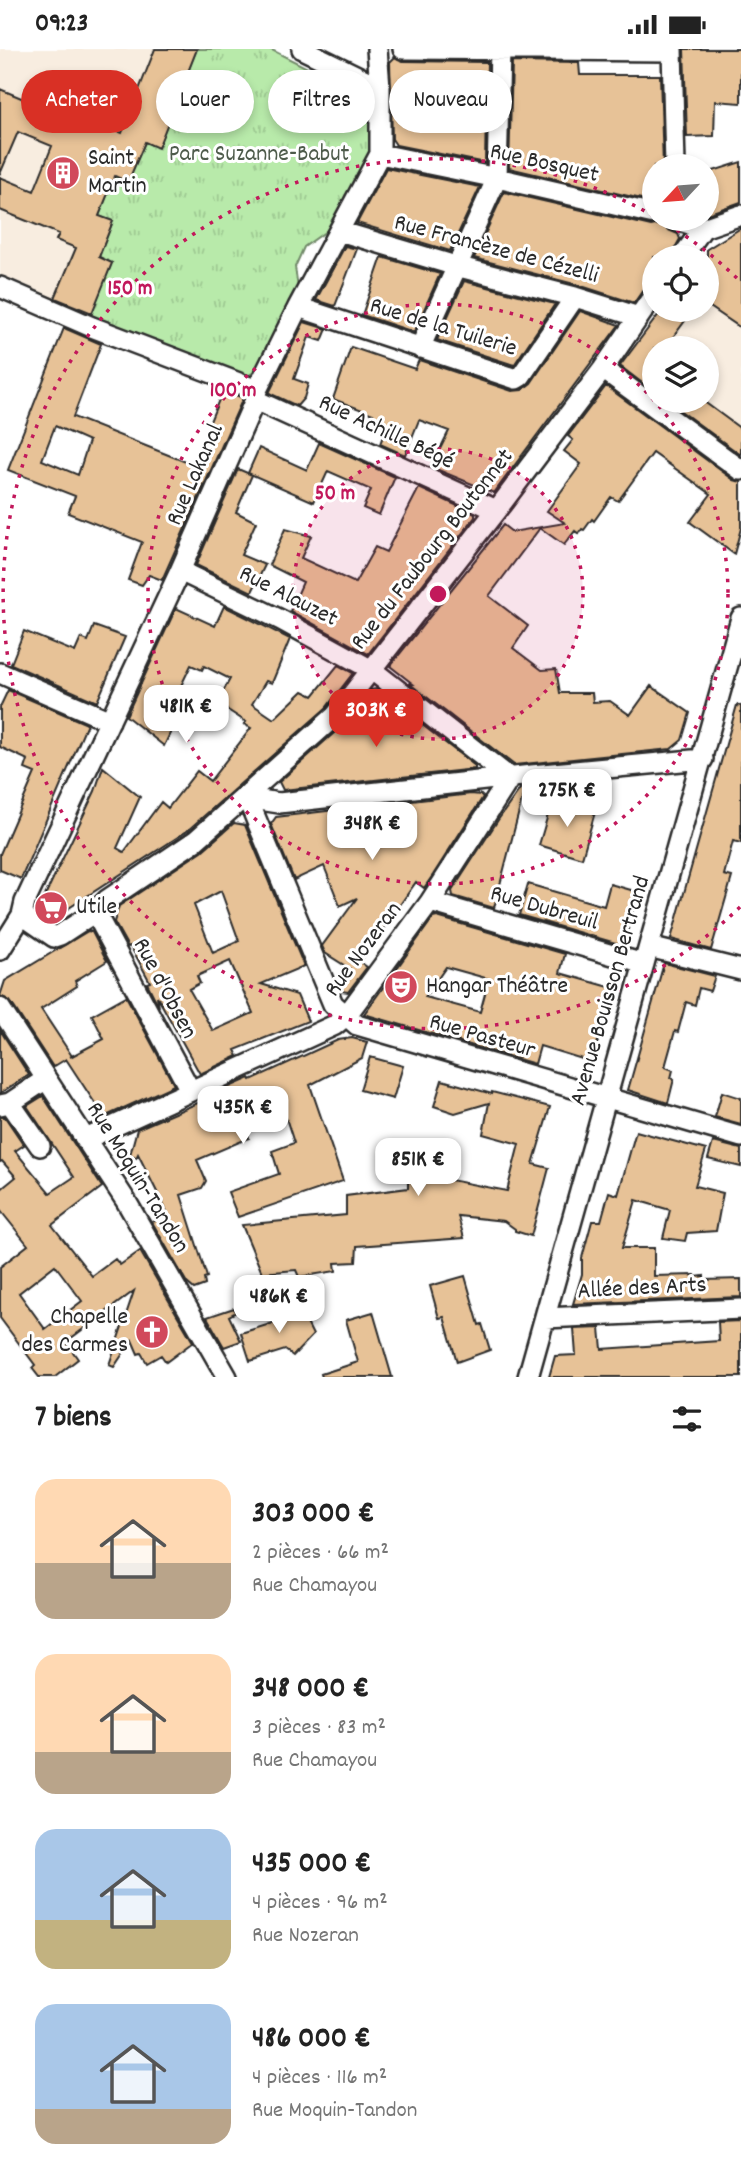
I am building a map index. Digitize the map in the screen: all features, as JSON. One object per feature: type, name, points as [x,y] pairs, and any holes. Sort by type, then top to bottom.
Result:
[{"type":"street","points":[[302,49],[380,87]]},
{"type":"street","name":"Rue Lakanal","points":[[0,950],[22,915],[25,902],[180,571],[256,395],[298,307],[380,154],[377,49]]},
{"type":"street","points":[[403,49],[672,50],[675,154]]},
{"type":"street","points":[[420,348],[497,178],[500,50]]},
{"type":"street","name":"Rue Bosquet","points":[[380,154],[642,211]]},
{"type":"street","points":[[719,223],[741,215]]},
{"type":"street","name":"Rue Francèze de Cézelli","points":[[339,231],[456,266],[575,296],[639,317]]},
{"type":"street","name":"Rue Achille Bégé","points":[[0,287],[256,395],[496,510]]},
{"type":"street","name":"Rue de la Tuilerie","points":[[298,307],[516,379],[521,376],[575,296]]},
{"type":"street","name":"Rue du Faubourg Boutonnet","points":[[22,915],[54,937],[60,935],[195,841],[335,716],[496,510],[603,369],[642,313]]},
{"type":"street","points":[[603,369],[741,470]]},
{"type":"street","name":"Rue Alauzet","points":[[180,571],[281,620],[372,670],[510,778]]},
{"type":"street","name":"Avenue Bouisson Bertrand","points":[[528,1377],[741,618]]},
{"type":"street","points":[[0,673],[110,721]]},
{"type":"street","points":[[248,794],[260,800],[279,803],[702,759]]},
{"type":"street","name":"Rue Nozeran","points":[[86,1139],[335,1025],[346,1016],[430,902],[510,778]]},
{"type":"street","points":[[248,794],[333,1004],[346,1016]]},
{"type":"street","name":"Rue Dubreuil","points":[[430,902],[647,955],[741,970]]},
{"type":"street","name":"Rue d'Obsen","points":[[95,912],[190,1090]]},
{"type":"street","name":"Rue Moquin-Tandon","points":[[0,1008],[126,1201],[227,1377]]},
{"type":"street","name":"Rue Pasteur","points":[[346,1016],[357,1025],[741,1137]]},
{"type":"street","points":[[40,1146],[5,1104],[46,1079]]},
{"type":"street","name":"Allée des Arts","points":[[545,1318],[741,1309]]},
{"type":"shaded area","points":[[0,49],[197,49],[189,70],[156,70],[156,133],[164,133],[158,148],[145,143],[128,182],[115,177],[99,215],[113,221],[112,263],[90,316],[0,277]]},
{"type":"shaded area","points":[[719,313],[741,328],[741,457],[679,413],[719,413],[719,336],[642,336],[653,322],[719,322]]},
{"type":"shaded area","points":[[642,336],[642,387],[618,368]]},
{"type":"green space","name":"Parc Suzanne-Babut","points":[[197,49],[270,49],[312,70],[268,70],[268,133],[372,133],[372,151],[329,229],[304,247],[295,267],[298,288],[256,371],[242,379],[90,316],[112,263],[99,257],[113,221],[99,216],[115,176],[128,181],[145,142],[158,147],[164,133],[254,133],[254,70],[189,70]]},
{"type":"building","points":[[155,49],[197,49],[189,70],[156,70],[156,133],[164,133],[158,148],[145,142],[128,182],[115,176],[99,216],[113,221],[99,257],[112,263],[92,313],[55,298],[76,248],[56,240],[59,234],[0,210],[0,177],[34,191],[52,146],[18,132],[0,174],[0,89],[21,98],[21,133],[142,133],[142,82]]},
{"type":"building","points":[[684,49],[741,49],[741,103],[715,101],[714,136],[687,137]]},
{"type":"building","points":[[395,57],[403,61],[487,62],[487,70],[390,70],[390,62]]},
{"type":"building","points":[[512,62],[579,63],[580,75],[660,75],[663,154],[642,154],[642,199],[509,168]]},
{"type":"building","points":[[392,133],[486,133],[485,163],[396,145]]},
{"type":"building","points":[[741,162],[741,202],[719,210],[719,169]]},
{"type":"building","points":[[386,168],[480,187],[450,251],[357,223]]},
{"type":"building","points":[[504,192],[642,224],[642,231],[670,231],[678,234],[680,239],[677,245],[642,245],[642,291],[634,303],[578,285],[474,258]]},
{"type":"building","points":[[741,228],[741,328],[719,313],[719,245],[713,245]]},
{"type":"building","points":[[345,246],[357,249],[335,306],[316,300]]},
{"type":"building","points":[[382,257],[440,274],[414,332],[362,315]]},
{"type":"building","points":[[464,281],[555,304],[514,365],[437,340]]},
{"type":"building","points":[[580,311],[619,325],[494,493],[431,467],[449,431],[419,420],[405,455],[380,444],[387,425],[371,419],[373,414],[333,399],[351,347],[415,369],[419,360],[512,391],[522,390],[531,383]]},
{"type":"building","points":[[304,322],[327,329],[322,341],[309,337],[294,379],[308,384],[304,398],[297,406],[269,393]]},
{"type":"building","points":[[653,322],[684,322],[674,336],[642,336]]},
{"type":"building","points":[[64,328],[101,344],[73,417],[191,464],[200,467],[213,435],[206,431],[223,390],[243,398],[162,580],[149,575],[142,585],[128,580],[142,542],[68,513],[75,496],[8,470]],"holes":[[[55,426],[89,441],[78,475],[42,460]]]},
{"type":"building","points":[[642,337],[642,383],[620,366]]},
{"type":"building","points":[[606,386],[734,480],[741,482],[741,528],[734,554],[690,522],[711,494],[653,453],[618,501],[611,497],[594,521],[592,519],[579,534],[575,531],[564,545],[540,528],[489,596],[528,626],[513,648],[542,670],[556,669],[560,693],[592,693],[593,702],[610,701],[630,715],[651,686],[690,713],[682,740],[671,749],[514,765],[390,666],[503,525],[512,532],[565,523],[547,511],[581,464],[564,451],[573,440],[568,436]]},
{"type":"building","points":[[683,413],[719,413],[741,429],[741,455]]},
{"type":"building","points":[[319,443],[395,477],[379,515],[363,508],[371,490],[328,471],[314,502],[248,473],[259,448],[307,470]]},
{"type":"building","points":[[238,469],[252,475],[236,512],[256,522],[241,555],[265,565],[252,592],[196,565]]},
{"type":"building","points":[[419,488],[475,514],[475,517],[368,654],[290,611],[303,582],[269,565],[285,529],[311,536],[301,558],[355,583],[375,547],[386,552]]},
{"type":"building","points":[[224,606],[290,639],[272,683],[266,681],[252,704],[274,719],[303,691],[313,696],[338,665],[353,673],[326,708],[187,831],[55,917],[39,908],[95,791],[103,767],[140,797],[117,848],[124,852],[161,802],[168,808],[197,771],[210,781],[251,728],[217,703],[230,679],[204,666],[202,670],[191,665],[177,694],[187,698],[164,746],[126,716],[176,608],[215,626]]},
{"type":"building","points":[[94,626],[125,637],[97,702],[11,664],[24,631],[75,652],[81,638],[88,641]]},
{"type":"building","points":[[376,689],[475,766],[475,769],[283,790],[279,782],[343,725],[371,690]]},
{"type":"building","points":[[8,690],[87,724],[21,879],[0,870],[0,854],[35,773],[25,769],[28,760],[0,747],[0,707]]},
{"type":"building","points":[[737,705],[741,706],[741,843],[733,841],[724,875],[732,877],[711,950],[671,939]]},
{"type":"building","points":[[525,788],[494,908],[453,896],[452,891],[498,820],[520,789]]},
{"type":"building","points":[[471,794],[483,797],[433,875],[424,888],[416,882],[360,962],[367,967],[348,992],[341,991],[338,985],[350,969],[325,953],[322,946],[357,898],[340,906],[324,866],[294,880],[271,824],[276,817]]},
{"type":"building","points":[[552,801],[595,812],[582,858],[539,845]]},
{"type":"building","points":[[234,823],[245,825],[304,966],[261,984],[297,995],[308,1021],[235,1050],[238,1056],[200,1074],[157,996],[159,1007],[147,983],[150,982],[114,922],[119,906],[202,851]],"holes":[[[221,891],[239,941],[213,953],[194,905]],[[230,961],[253,1013],[213,1031],[189,989],[200,983],[197,976]]]},
{"type":"building","points":[[528,884],[604,906],[610,884],[638,892],[625,940],[619,944],[519,915]]},
{"type":"building","points":[[433,918],[565,954],[560,973],[613,988],[592,1062],[540,1046],[535,1064],[364,1014]],"holes":[[[446,967],[489,979],[480,1012],[425,997]]]},
{"type":"building","points":[[88,931],[92,932],[107,961],[75,981],[77,986],[41,1009],[72,1056],[104,1039],[92,1015],[126,996],[174,1085],[104,1117],[66,1059],[53,1067],[10,1001],[0,996],[5,981]]},
{"type":"building","points":[[664,963],[715,976],[710,991],[699,988],[695,1005],[686,1002],[678,1032],[675,1031],[665,1067],[673,1070],[671,1078],[674,1079],[668,1103],[628,1090]]},
{"type":"building","points":[[0,1030],[29,1075],[0,1093]]},
{"type":"building","points":[[352,1038],[367,1042],[362,1058],[310,1085],[343,1181],[238,1217],[228,1192],[279,1174],[272,1151],[294,1143],[284,1112],[246,1126],[249,1138],[197,1160],[206,1181],[202,1188],[181,1195],[207,1277],[204,1278],[205,1285],[194,1289],[187,1283],[152,1222],[169,1216],[138,1154],[136,1158],[130,1155],[137,1129],[338,1040]]},
{"type":"building","points":[[370,1057],[403,1066],[393,1099],[360,1090]]},
{"type":"building","points":[[442,1080],[550,1107],[533,1164],[549,1168],[531,1236],[515,1231],[504,1221],[458,1216],[464,1238],[357,1246],[356,1262],[335,1263],[336,1271],[299,1277],[296,1270],[262,1273],[242,1225],[346,1215],[346,1196],[408,1188],[408,1167],[444,1156],[450,1180],[507,1191],[519,1144],[483,1134],[489,1103],[455,1113],[434,1106]]},
{"type":"building","points":[[722,1092],[741,1098],[741,1124],[715,1117]]},
{"type":"building","points":[[43,1096],[102,1187],[52,1225],[92,1276],[115,1259],[120,1265],[140,1251],[193,1342],[166,1362],[161,1355],[147,1363],[141,1353],[138,1354],[132,1340],[114,1367],[109,1365],[134,1291],[66,1342],[78,1359],[55,1377],[39,1377],[32,1368],[35,1365],[0,1318],[0,1267],[28,1245],[0,1210],[0,1190],[16,1177],[0,1162],[0,1117],[5,1117],[24,1145],[15,1151],[50,1193],[74,1177],[27,1106]],"holes":[[[55,1265],[82,1301],[45,1329],[19,1293]]]},
{"type":"building","points":[[636,1131],[706,1150],[695,1186],[723,1193],[716,1231],[687,1233],[685,1241],[663,1238],[670,1210],[636,1200],[622,1248],[654,1248],[654,1276],[695,1275],[704,1276],[704,1280],[741,1279],[741,1297],[573,1304],[592,1221],[601,1221],[609,1192],[618,1195]]},
{"type":"building","points":[[713,1142],[741,1149],[741,1167],[708,1159]]},
{"type":"building","points":[[465,1276],[479,1325],[482,1324],[490,1350],[457,1362],[444,1317],[439,1318],[430,1286]]},
{"type":"building","points":[[297,1303],[313,1335],[293,1356],[285,1350],[250,1361],[241,1333],[286,1319],[283,1307]]},
{"type":"building","points":[[234,1308],[236,1312],[229,1316],[241,1341],[224,1347],[207,1317]]},
{"type":"building","points":[[373,1312],[392,1377],[322,1377],[321,1374],[358,1362],[346,1320]]},
{"type":"building","points":[[741,1321],[741,1377],[549,1377],[555,1356],[576,1355],[574,1329],[600,1328],[602,1349],[719,1341],[718,1322]]},
{"type":"place","name":"Saint Martin","points":[[63,173]]},
{"type":"place","name":"Utile","points":[[51,908]]},
{"type":"place","name":"Hangar Théâtre","points":[[401,987]]},
{"type":"place","name":"Chapelle des Carmes","points":[[152,1332]]}]
